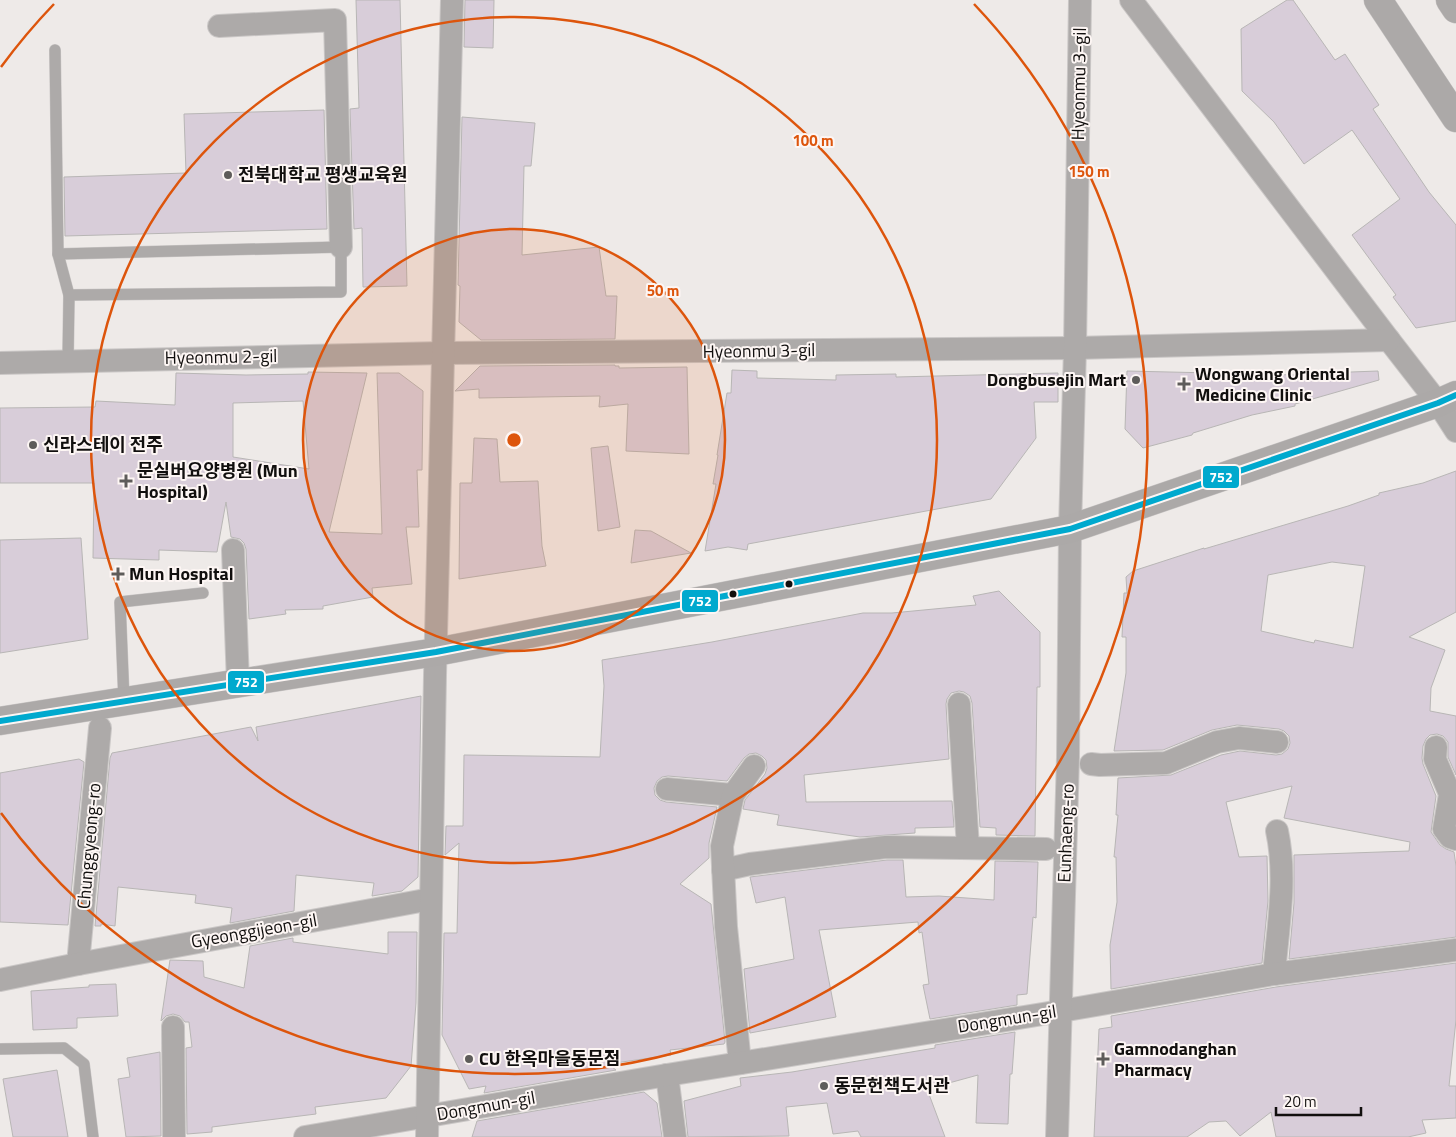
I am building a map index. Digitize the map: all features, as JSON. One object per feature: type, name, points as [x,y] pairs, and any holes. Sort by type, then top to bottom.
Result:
[{"type":"street","points":[[427,1126],[436,652],[452,0]]},
{"type":"street","name":"Hyeonmu 3-gil","points":[[1070,529],[1075,348],[1080,0]]},
{"type":"street","points":[[1131,0],[1389,340],[1447,399],[1456,431]]},
{"type":"street","points":[[1378,0],[1456,118]]},
{"type":"street","points":[[1450,0],[1456,9]]},
{"type":"street","points":[[219,26],[336,20],[341,247]]},
{"type":"street","name":"Hyeonmu 3-gil","points":[[443,354],[1075,348],[1389,340]]},
{"type":"street","name":"Hyeonmu 2-gil","points":[[0,362],[443,354]]},
{"type":"street","points":[[0,721],[436,652],[1070,529],[1447,399]]},
{"type":"street","name":"Eunhaeng-ro","points":[[1056,1137],[1068,758],[1070,529]]},
{"type":"street","points":[[232,550],[238,683]]},
{"type":"street","points":[[959,704],[968,848]]},
{"type":"street","name":"Chunggyeong-ro","points":[[78,964],[100,728]]},
{"type":"street","name":"Eunhaeng-ro","points":[[1091,764],[1166,763],[1217,742],[1239,738],[1277,742]]},
{"type":"street","points":[[1436,747],[1435,760],[1450,794],[1444,829],[1450,838],[1456,839]]},
{"type":"street","points":[[740,1063],[726,927],[722,846],[733,795],[754,766]]},
{"type":"street","points":[[667,789],[733,795]]},
{"type":"street","points":[[1274,974],[1281,884],[1281,849],[1277,831]]},
{"type":"street","points":[[723,870],[750,864],[886,847],[1046,849]]},
{"type":"street","name":"Gyeonggijeon-gil","points":[[0,980],[431,899]]},
{"type":"street","name":"Dongmun-gil","points":[[305,1137],[427,1126],[668,1075],[1274,974],[1456,950]]},
{"type":"street","points":[[173,1027],[174,1137]]},
{"type":"street","points":[[668,1075],[675,1137]]},
{"type":"lane","points":[[55,50],[58,254],[69,295],[68,360]]},
{"type":"lane","points":[[58,254],[341,247],[341,292],[69,295]]},
{"type":"lane","points":[[124,701],[120,602],[203,593]]},
{"type":"lane","points":[[0,1049],[64,1048],[84,1064],[93,1137]]},
{"type":"building","name":"전북대학교 평생교육원","points":[[356,0],[400,0],[407,286],[363,287],[362,228],[354,229],[350,109],[359,108]]},
{"type":"building","points":[[465,0],[494,0],[493,48],[464,47]]},
{"type":"building","points":[[1287,0],[1293,0],[1335,60],[1345,54],[1379,105],[1373,109],[1429,192],[1456,225],[1456,321],[1416,328],[1393,297],[1396,295],[1352,235],[1400,199],[1352,130],[1304,164],[1274,122],[1242,91],[1241,29]]},
{"type":"building","name":"전북대학교 평생교육원","points":[[324,110],[327,229],[65,236],[64,177],[186,173],[184,114]]},
{"type":"building","points":[[462,117],[535,123],[531,166],[524,166],[522,255],[599,247],[606,296],[617,296],[615,339],[481,340],[459,322],[460,286],[458,285]]},
{"type":"building","points":[[480,366],[619,366],[619,368],[687,367],[689,454],[626,451],[628,404],[599,407],[600,396],[479,398],[479,389],[455,391]]},
{"type":"building","points":[[732,370],[757,371],[757,378],[836,380],[836,375],[896,374],[896,377],[1058,373],[1058,402],[1034,402],[1036,438],[991,499],[748,544],[747,550],[728,547],[705,551],[716,484],[713,484],[727,393],[731,393]]},
{"type":"building","points":[[1127,371],[1297,375],[1378,371],[1379,380],[1295,404],[1295,406],[1252,415],[1193,433],[1192,435],[1143,448],[1125,429]]},
{"type":"building","points":[[308,372],[367,373],[329,532],[382,534],[377,373],[399,373],[423,391],[422,470],[417,470],[419,527],[406,527],[412,584],[372,588],[373,597],[323,606],[323,609],[285,610],[286,614],[249,619],[246,549],[240,539],[231,537],[226,502],[217,552],[159,550],[159,560],[93,558],[94,483],[0,483],[0,408],[95,407],[96,401],[175,405],[176,373],[308,374]],"holes":[[[303,401],[309,469],[233,457],[233,403]]]},
{"type":"building","points":[[474,438],[497,439],[500,482],[538,481],[542,546],[546,566],[459,579],[460,483],[472,483]]},
{"type":"building","points":[[608,446],[620,527],[598,531],[591,448]]},
{"type":"building","points":[[1456,471],[1456,612],[1409,637],[1445,650],[1431,688],[1430,711],[1456,716],[1456,775],[1448,757],[1448,742],[1443,736],[1437,734],[1430,735],[1426,739],[1422,758],[1436,796],[1431,832],[1440,845],[1454,852],[1456,866],[1456,937],[1289,959],[1294,903],[1294,855],[1409,851],[1410,842],[1284,818],[1292,786],[1226,802],[1239,857],[1267,856],[1268,901],[1262,963],[1111,989],[1110,945],[1117,902],[1116,857],[1114,857],[1118,815],[1116,815],[1118,778],[1171,775],[1221,755],[1240,751],[1282,754],[1288,749],[1290,743],[1289,736],[1279,729],[1237,725],[1212,730],[1163,750],[1114,751],[1126,673],[1126,637],[1122,637],[1124,593],[1127,593],[1126,577],[1133,571],[1204,548],[1348,506],[1379,495],[1379,493],[1423,483]],"holes":[[[1332,562],[1365,566],[1353,648],[1315,640],[1314,643],[1261,631],[1268,575]]]},
{"type":"building","points":[[635,530],[651,531],[691,553],[631,563]]},
{"type":"building","points":[[81,538],[88,639],[0,653],[0,540]]},
{"type":"building","points":[[999,591],[1040,632],[1040,687],[1037,687],[1035,836],[996,835],[996,828],[980,827],[972,703],[970,696],[959,691],[951,693],[946,704],[949,759],[804,775],[806,802],[952,801],[954,827],[915,828],[915,833],[860,837],[777,825],[779,815],[743,809],[745,800],[765,774],[767,768],[766,760],[756,753],[749,754],[744,758],[727,781],[662,777],[657,781],[654,788],[655,795],[660,800],[717,807],[709,843],[709,858],[680,884],[711,904],[724,1044],[670,1050],[671,1055],[608,1064],[616,1070],[484,1093],[486,1086],[469,1089],[442,1035],[444,933],[457,933],[459,843],[445,855],[446,826],[463,826],[464,755],[600,757],[604,686],[602,660],[712,642],[863,613],[892,613],[976,605],[973,596]]},
{"type":"building","points":[[421,696],[418,877],[402,891],[372,896],[374,883],[296,875],[294,911],[230,923],[232,908],[195,903],[196,895],[118,887],[115,926],[101,924],[101,926],[95,926],[110,758],[112,753],[251,727],[258,741],[256,727]]},
{"type":"building","points":[[79,759],[84,762],[68,925],[0,922],[0,773]]},
{"type":"building","points":[[887,860],[903,860],[906,897],[939,896],[994,900],[995,861],[1038,862],[1036,918],[1033,917],[1027,994],[1017,995],[1017,1005],[930,1019],[923,985],[929,984],[922,932],[919,933],[918,922],[819,930],[836,1017],[750,1033],[744,969],[794,959],[785,897],[756,903],[750,877]]},
{"type":"building","points":[[388,932],[417,932],[416,1003],[411,1066],[386,1098],[315,1107],[316,1114],[212,1127],[212,1132],[187,1134],[186,1048],[192,1047],[189,1022],[185,1022],[180,1016],[173,1014],[166,1016],[161,1021],[170,960],[203,961],[204,977],[244,988],[250,946],[293,938],[293,942],[388,954]]},
{"type":"building","points":[[1456,963],[1456,1020],[1449,1086],[1456,1086],[1456,1118],[1422,1120],[1426,1133],[1408,1137],[1276,1137],[1271,1112],[1240,1136],[1226,1121],[1209,1122],[1187,1137],[1094,1137],[1099,1029],[1112,1027],[1111,1016],[1276,987]]},
{"type":"building","points":[[116,984],[118,1016],[77,1018],[77,1028],[33,1030],[31,991]]},
{"type":"building","points":[[1015,1032],[1012,1074],[1010,1074],[1008,1124],[976,1123],[978,1075],[927,1089],[945,1137],[861,1137],[858,1131],[833,1134],[827,1103],[786,1107],[789,1136],[688,1137],[684,1101],[741,1086],[740,1078],[792,1072],[935,1048],[935,1045]]},
{"type":"building","points":[[160,1052],[161,1136],[126,1137],[118,1079],[130,1077],[127,1058]]},
{"type":"building","points":[[57,1070],[68,1137],[13,1137],[3,1079]]},
{"type":"building","points":[[644,1092],[657,1103],[662,1137],[472,1137],[477,1121]]},
{"type":"transit line","name":"752","points":[[0,721],[436,652],[1070,529],[1438,403],[1456,395]]},
{"type":"place","name":"전북대학교 평생교육원","points":[[228,175]]},
{"type":"place","name":"Dongbusejin Mart","points":[[1136,380]]},
{"type":"place","name":"Wongwang Oriental Medicine Clinic","points":[[1184,384]]},
{"type":"place","name":"신라스테이 전주","points":[[33,445]]},
{"type":"place","name":"문실버요양병원 (Mun Hospital)","points":[[126,481]]},
{"type":"place","name":"Mun Hospital","points":[[118,574]]},
{"type":"place","name":"CU 한옥마을동문점","points":[[469,1059]]},
{"type":"place","name":"Gamnodanghan Pharmacy","points":[[1103,1059]]},
{"type":"place","name":"동문헌책도서관","points":[[824,1086]]}]
